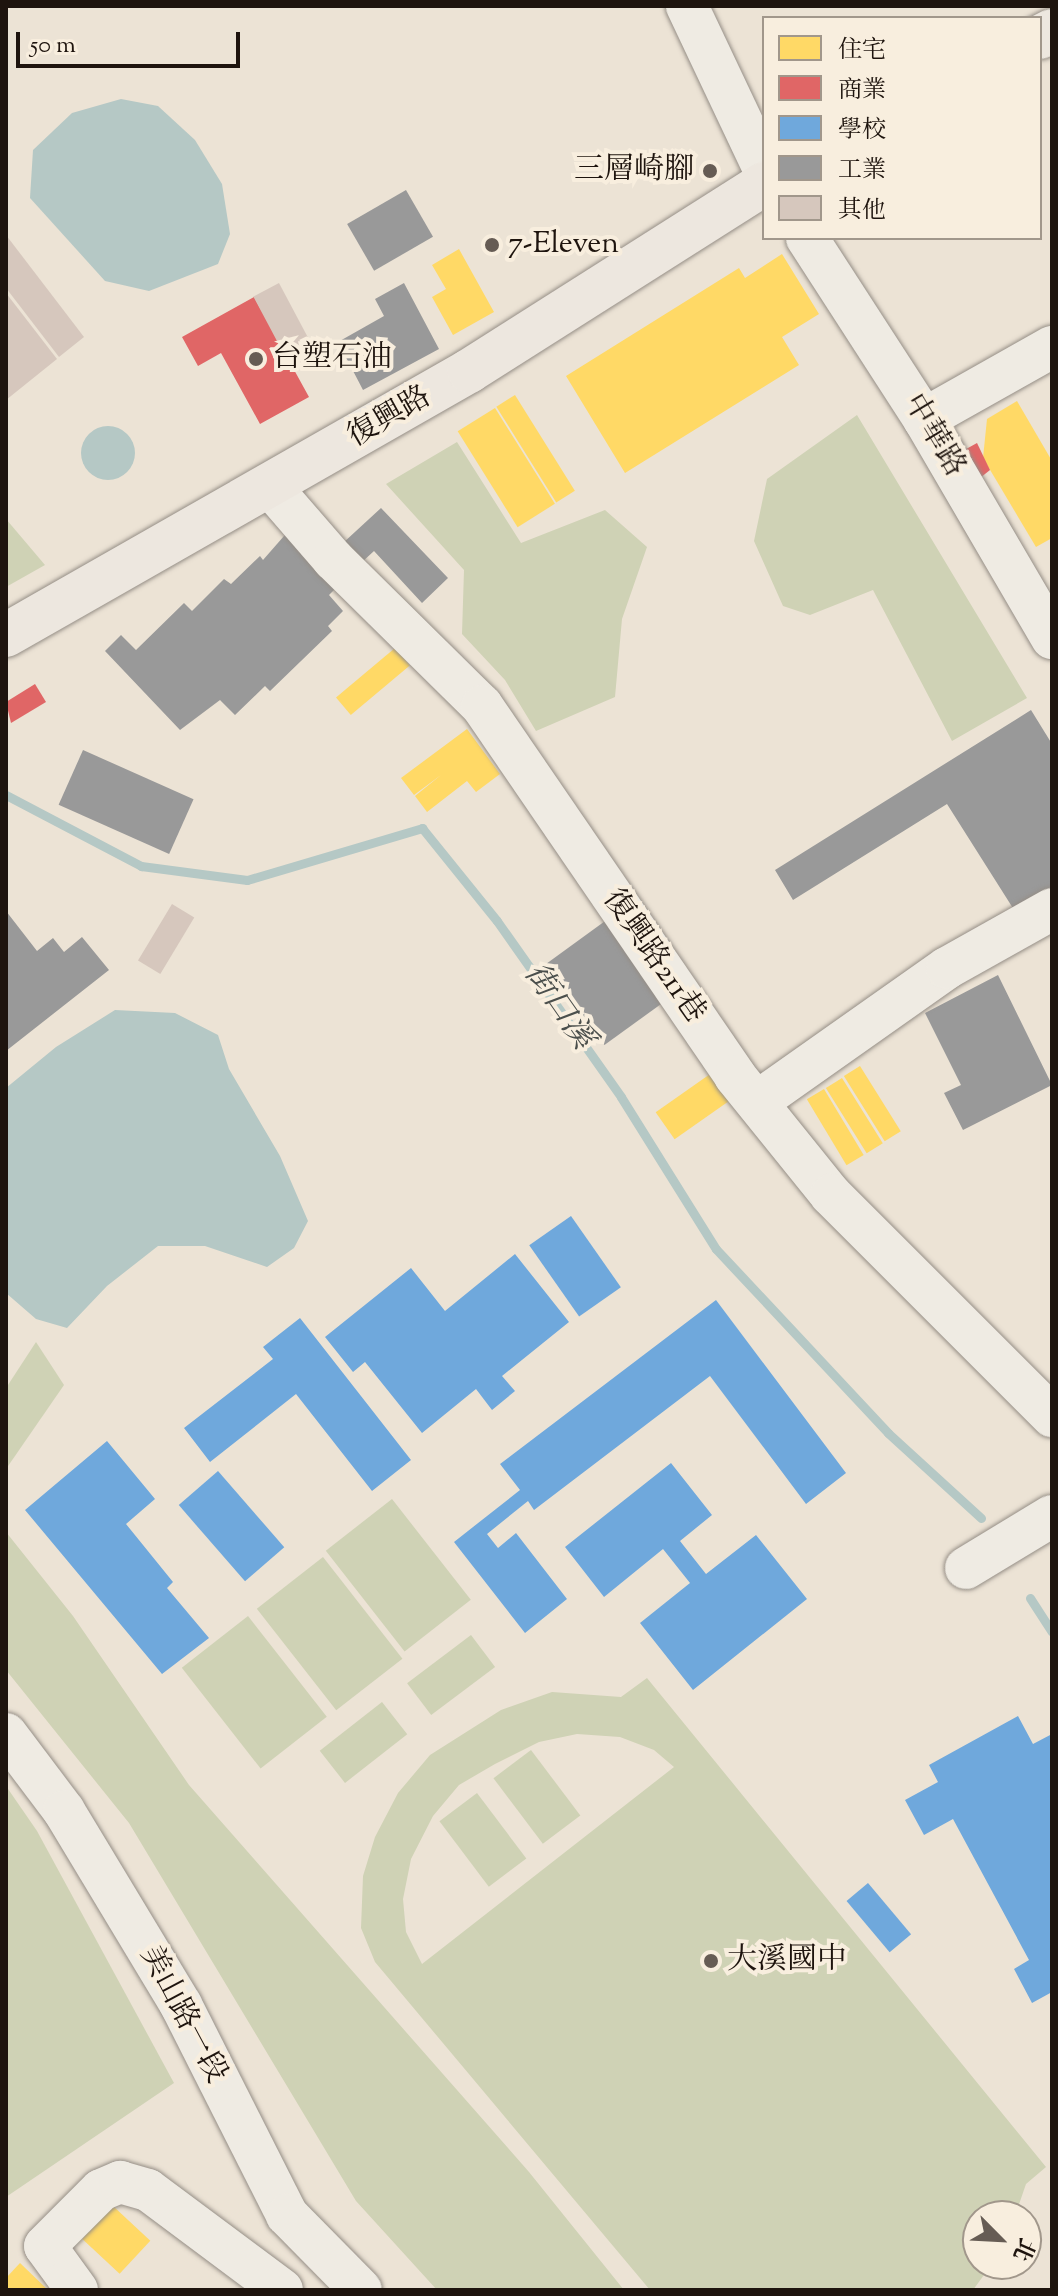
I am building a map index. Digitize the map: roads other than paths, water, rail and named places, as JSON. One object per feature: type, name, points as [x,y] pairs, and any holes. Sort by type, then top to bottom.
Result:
[{"type":"main road","name":"復興路","points":[[6,635],[469,371],[762,185]]},
{"type":"street","points":[[687,6],[762,165]]},
{"type":"street","name":"中華路","points":[[808,240],[924,419],[1052,638]]},
{"type":"street","points":[[924,419],[1052,347]]},
{"type":"street","name":"復興路211巷","points":[[269,485],[333,559],[482,706],[757,1102],[831,1195],[1052,1416]]},
{"type":"street","points":[[757,1102],[947,968],[1052,909]]},
{"type":"street","points":[[966,1568],[1052,1516]]},
{"type":"street","name":"美山路一段","points":[[6,1734],[64,1811],[181,2005],[287,2215],[361,2290]]},
{"type":"street","points":[[77,2290],[45,2246],[101,2190],[120,2182],[148,2190],[282,2290]]},
{"type":"waterway","name":"街口溪","points":[[6,795],[141,866],[247,880],[422,828],[497,921],[621,1097],[716,1249],[888,1433],[981,1518]]},
{"type":"waterway","name":"街口溪","points":[[1030,1598],[1052,1632]]},
{"type":"place","name":"三層崎腳","points":[[710,171]]},
{"type":"place","name":"7-Eleven","points":[[492,245]]},
{"type":"place","name":"台塑石油","points":[[256,359]]},
{"type":"place","name":"大溪國中","points":[[711,1961]]}]
